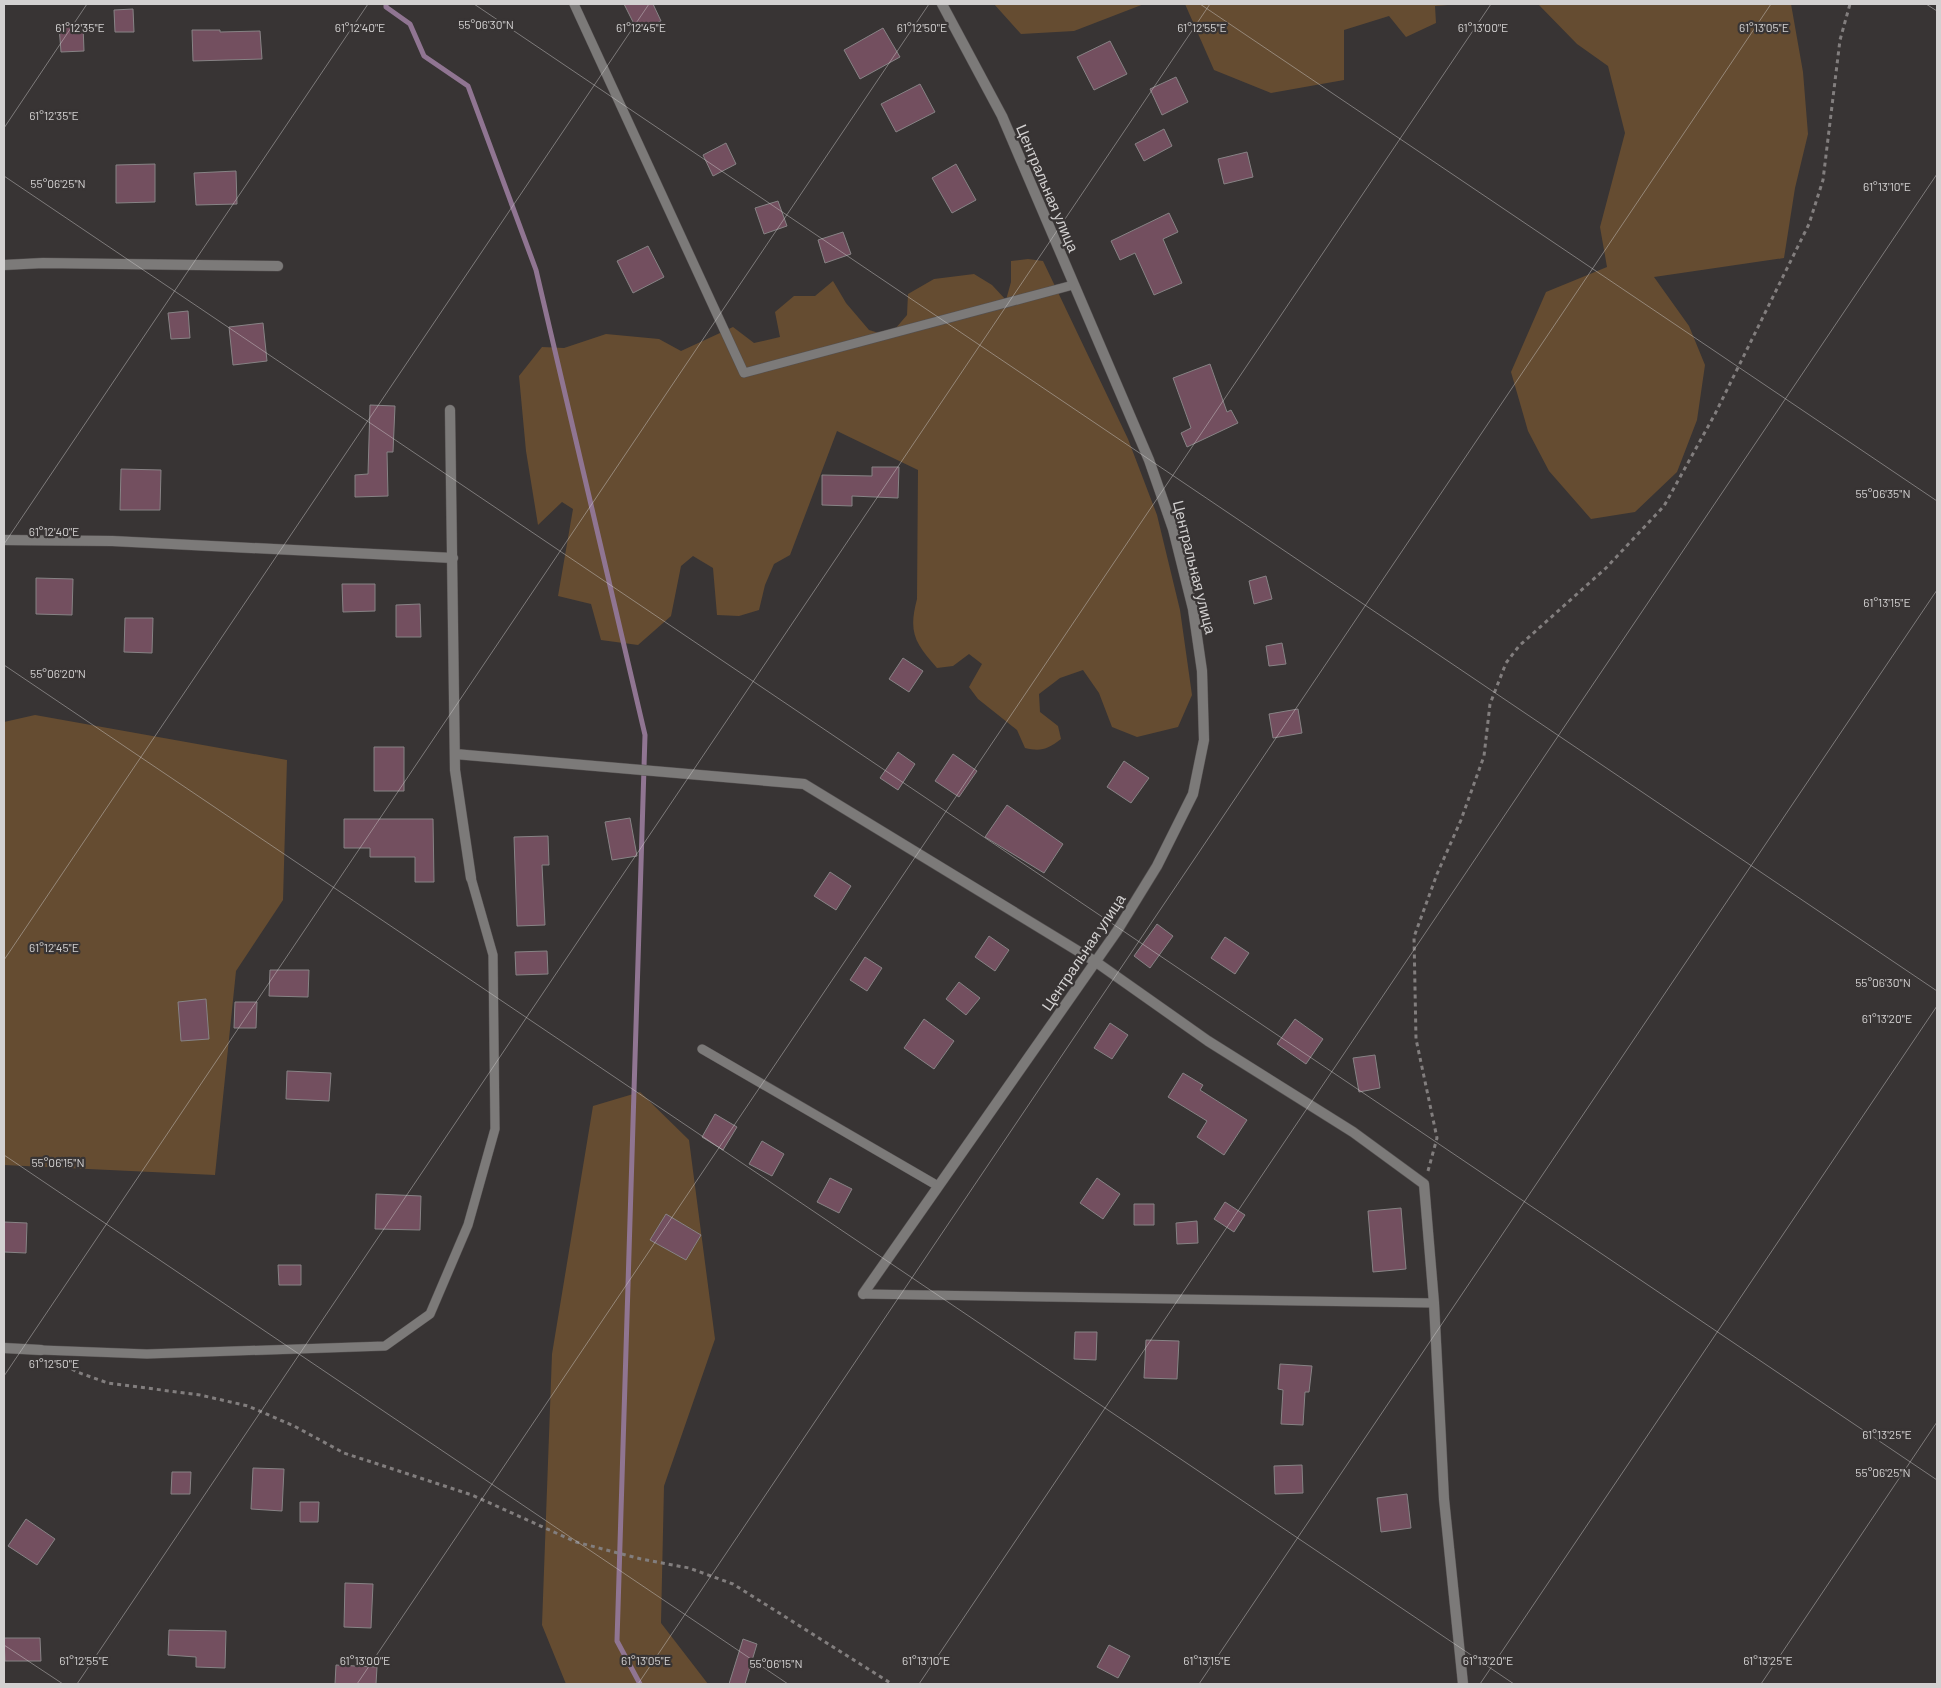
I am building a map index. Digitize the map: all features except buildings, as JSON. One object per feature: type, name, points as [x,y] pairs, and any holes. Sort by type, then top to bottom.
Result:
[{"type":"street","name":"Центральная улица","points":[[862,1294],[1096,962],[1157,866],[1193,794],[1204,740],[1202,671],[1193,609],[1173,529],[1149,460],[1002,116],[942,4]]},
{"type":"street","points":[[4,265],[43,263],[278,266]]},
{"type":"street","points":[[450,410],[454,754],[471,878]]},
{"type":"street","points":[[4,540],[112,541],[453,558]]},
{"type":"street","points":[[454,754],[804,784],[1096,962],[1208,1041],[1354,1132],[1424,1184],[1434,1303],[1444,1498],[1463,1684]]},
{"type":"street","points":[[4,1348],[41,1350]]},
{"type":"lane","points":[[574,4],[744,373],[1073,285]]},
{"type":"lane","points":[[41,1350],[147,1354],[385,1346],[430,1314],[468,1225],[495,1129],[493,955],[471,878]]},
{"type":"lane","points":[[702,1049],[938,1186]]},
{"type":"lane","points":[[862,1294],[1434,1303]]},
{"type":"path","points":[[1424,1184],[1437,1138],[1416,1039],[1414,938],[1437,874],[1462,820],[1484,756],[1490,704],[1506,663],[1520,646],[1606,568],[1664,506],[1715,414],[1809,224],[1823,180],[1840,40],[1850,4]]},
{"type":"path","points":[[63,1363],[78,1372],[108,1383],[200,1395],[248,1406],[294,1426],[344,1453],[472,1495],[576,1542],[641,1560],[689,1568],[733,1584],[892,1684]]},
{"type":"shaded area","points":[[994,4],[1144,4],[1074,31],[1021,34]]},
{"type":"shaded area","points":[[1185,4],[1461,4],[1435,6],[1436,23],[1406,37],[1389,16],[1344,30],[1344,80],[1271,93],[1214,70]]},
{"type":"shaded area","points":[[1538,4],[1791,4],[1803,72],[1808,134],[1795,188],[1784,258],[1654,277],[1689,326],[1705,365],[1697,420],[1677,472],[1635,512],[1591,519],[1549,471],[1528,431],[1511,372],[1546,292],[1607,267],[1600,227],[1625,133],[1608,66],[1577,44]]},
{"type":"shaded area","points":[[1028,259],[1043,261],[1128,439],[1157,515],[1180,610],[1192,695],[1178,727],[1137,737],[1112,727],[1099,693],[1083,670],[1060,678],[1039,694],[1040,712],[1058,726],[1061,739],[1044,749],[1025,748],[1017,730],[978,699],[969,687],[982,664],[969,654],[953,666],[937,668],[923,651],[915,637],[913,621],[917,599],[918,470],[837,431],[790,555],[774,564],[765,585],[759,610],[739,616],[717,615],[713,568],[693,556],[681,566],[671,616],[638,645],[601,640],[591,604],[558,596],[573,509],[562,502],[538,525],[526,451],[519,376],[542,347],[564,348],[606,334],[659,339],[681,351],[733,327],[754,343],[780,337],[775,312],[794,296],[815,296],[833,281],[846,303],[869,330],[889,336],[907,315],[908,294],[934,279],[974,274],[992,285],[1006,300],[1011,282],[1011,261]]},
{"type":"shaded area","points":[[35,715],[287,760],[283,900],[236,971],[215,1175],[4,1165],[4,722]]},
{"type":"shaded area","points":[[640,1092],[689,1140],[715,1339],[664,1486],[661,1623],[708,1684],[566,1684],[542,1625],[552,1354],[593,1106]]},
{"type":"waterway","points":[[386,4],[386,7],[410,24],[424,56],[468,86],[536,270],[645,735],[617,1641],[640,1684]]}]
